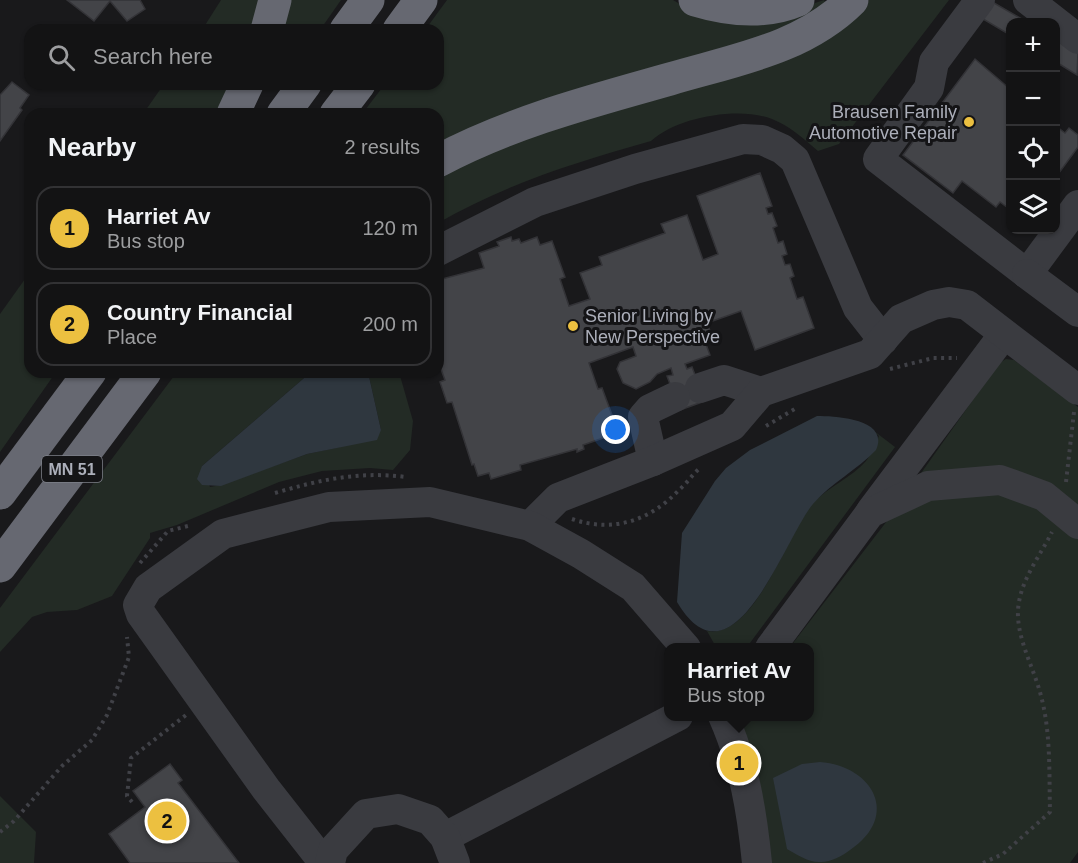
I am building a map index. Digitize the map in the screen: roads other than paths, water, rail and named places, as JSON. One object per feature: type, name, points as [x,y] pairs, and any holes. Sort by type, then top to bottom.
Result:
[{"type":"highway","points":[[269,24],[275,0]]},
{"type":"highway","points":[[350,24],[368,0]]},
{"type":"highway","points":[[403,24],[421,0]]},
{"type":"highway","points":[[695,0],[744,9],[770,8],[798,0]]},
{"type":"highway","points":[[444,158],[526,122],[741,59],[806,36],[835,17],[852,0]]},
{"type":"highway","points":[[236,108],[244,90]]},
{"type":"highway","points":[[287,108],[301,90]]},
{"type":"highway","points":[[341,108],[354,90]]},
{"type":"highway","name":"MN 51","points":[[0,493],[86,378]]},
{"type":"highway","name":"MN 51","points":[[0,566],[141,378]]},
{"type":"lane","points":[[980,0],[934,62],[929,88],[878,159],[1078,312]]},
{"type":"lane","points":[[1028,0],[1039,2],[1041,0]]},
{"type":"lane","points":[[1028,0],[1078,39]]},
{"type":"lane","points":[[444,248],[535,202],[635,169],[743,140],[762,140],[782,149],[795,160],[858,308],[883,340]]},
{"type":"lane","points":[[1027,274],[1078,205]]},
{"type":"lane","points":[[538,518],[558,498],[653,461],[732,426],[761,392],[870,354],[901,319],[933,305],[949,302],[967,305],[1078,390]]},
{"type":"lane","points":[[774,643],[985,357],[1005,334]]},
{"type":"lane","points":[[653,461],[643,417],[650,409],[688,392],[724,380],[761,392]]},
{"type":"lane","points":[[870,513],[928,486],[1000,480],[1044,496],[1070,517]]},
{"type":"lane","points":[[324,863],[202,702],[141,614],[138,605],[148,588],[222,534],[329,507],[430,502],[538,518],[633,587],[682,643]]},
{"type":"lane","points":[[330,863],[333,850],[366,814],[398,809],[429,820],[450,850],[671,721]]},
{"type":"lane","points":[[725,721],[738,751],[752,815],[757,863]]},
{"type":"place","name":"Brausen Family Automotive Repair","points":[[969,122]]},
{"type":"place","name":"Senior Living by New Perspective","points":[[573,326]]},
{"type":"place","name":"Harriet Av","points":[[739,763]]},
{"type":"place","name":"Country Financial","points":[[167,821]]}]
